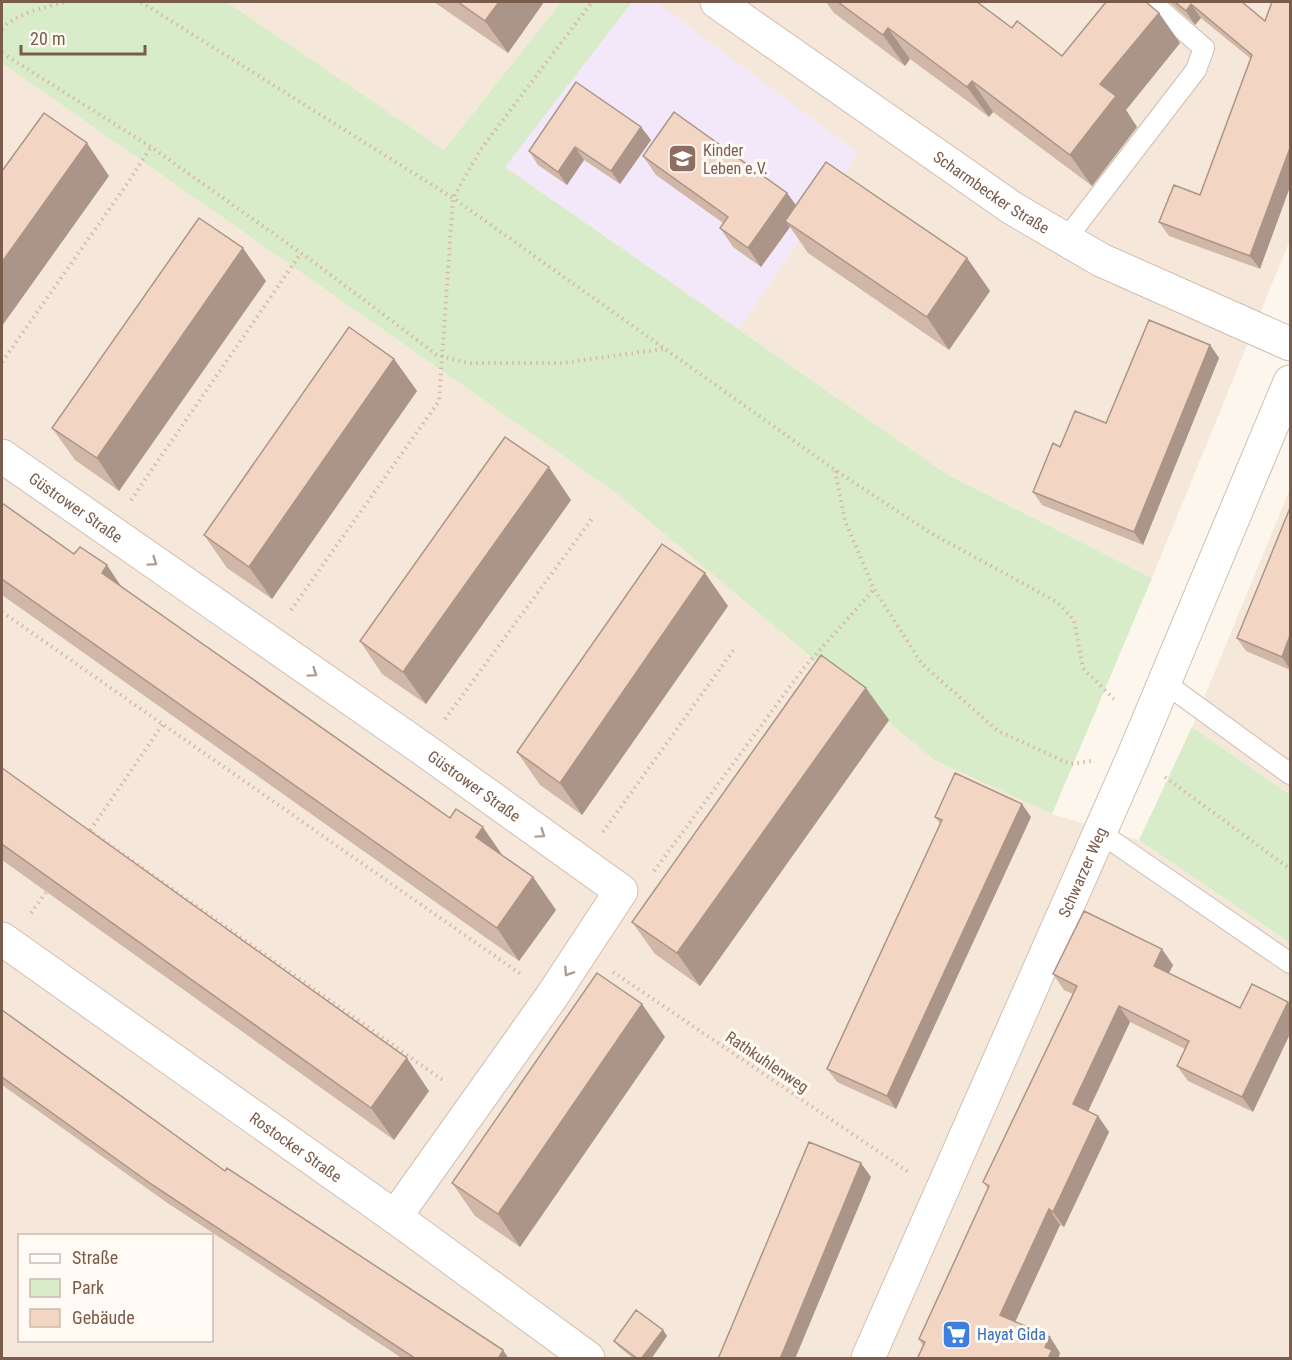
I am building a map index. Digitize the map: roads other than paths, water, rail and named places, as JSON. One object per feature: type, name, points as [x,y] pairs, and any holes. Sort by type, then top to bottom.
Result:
[{"type":"street","name":"Scharmbecker Straße","points":[[717,2],[1012,208],[1101,260],[1290,345]]},
{"type":"street","name":"Schwarzer Weg","points":[[868,1359],[1134,755],[1290,382]]},
{"type":"street","name":"Güstrower Straße","points":[[2,456],[108,532],[423,749],[621,891],[552,996],[474,1102],[395,1217]]},
{"type":"street","name":"Rostocker Straße","points":[[5,941],[395,1217],[588,1359]]},
{"type":"lane","points":[[1066,239],[1196,70],[1204,48],[1151,2]]},
{"type":"lane","points":[[1165,683],[1290,774]]},
{"type":"lane","points":[[1099,832],[1290,963]]},
{"type":"place","name":"Kinder Leben e.V.","points":[[682,159]]},
{"type":"place","name":"Hayat Gida","points":[[956,1334]]}]
